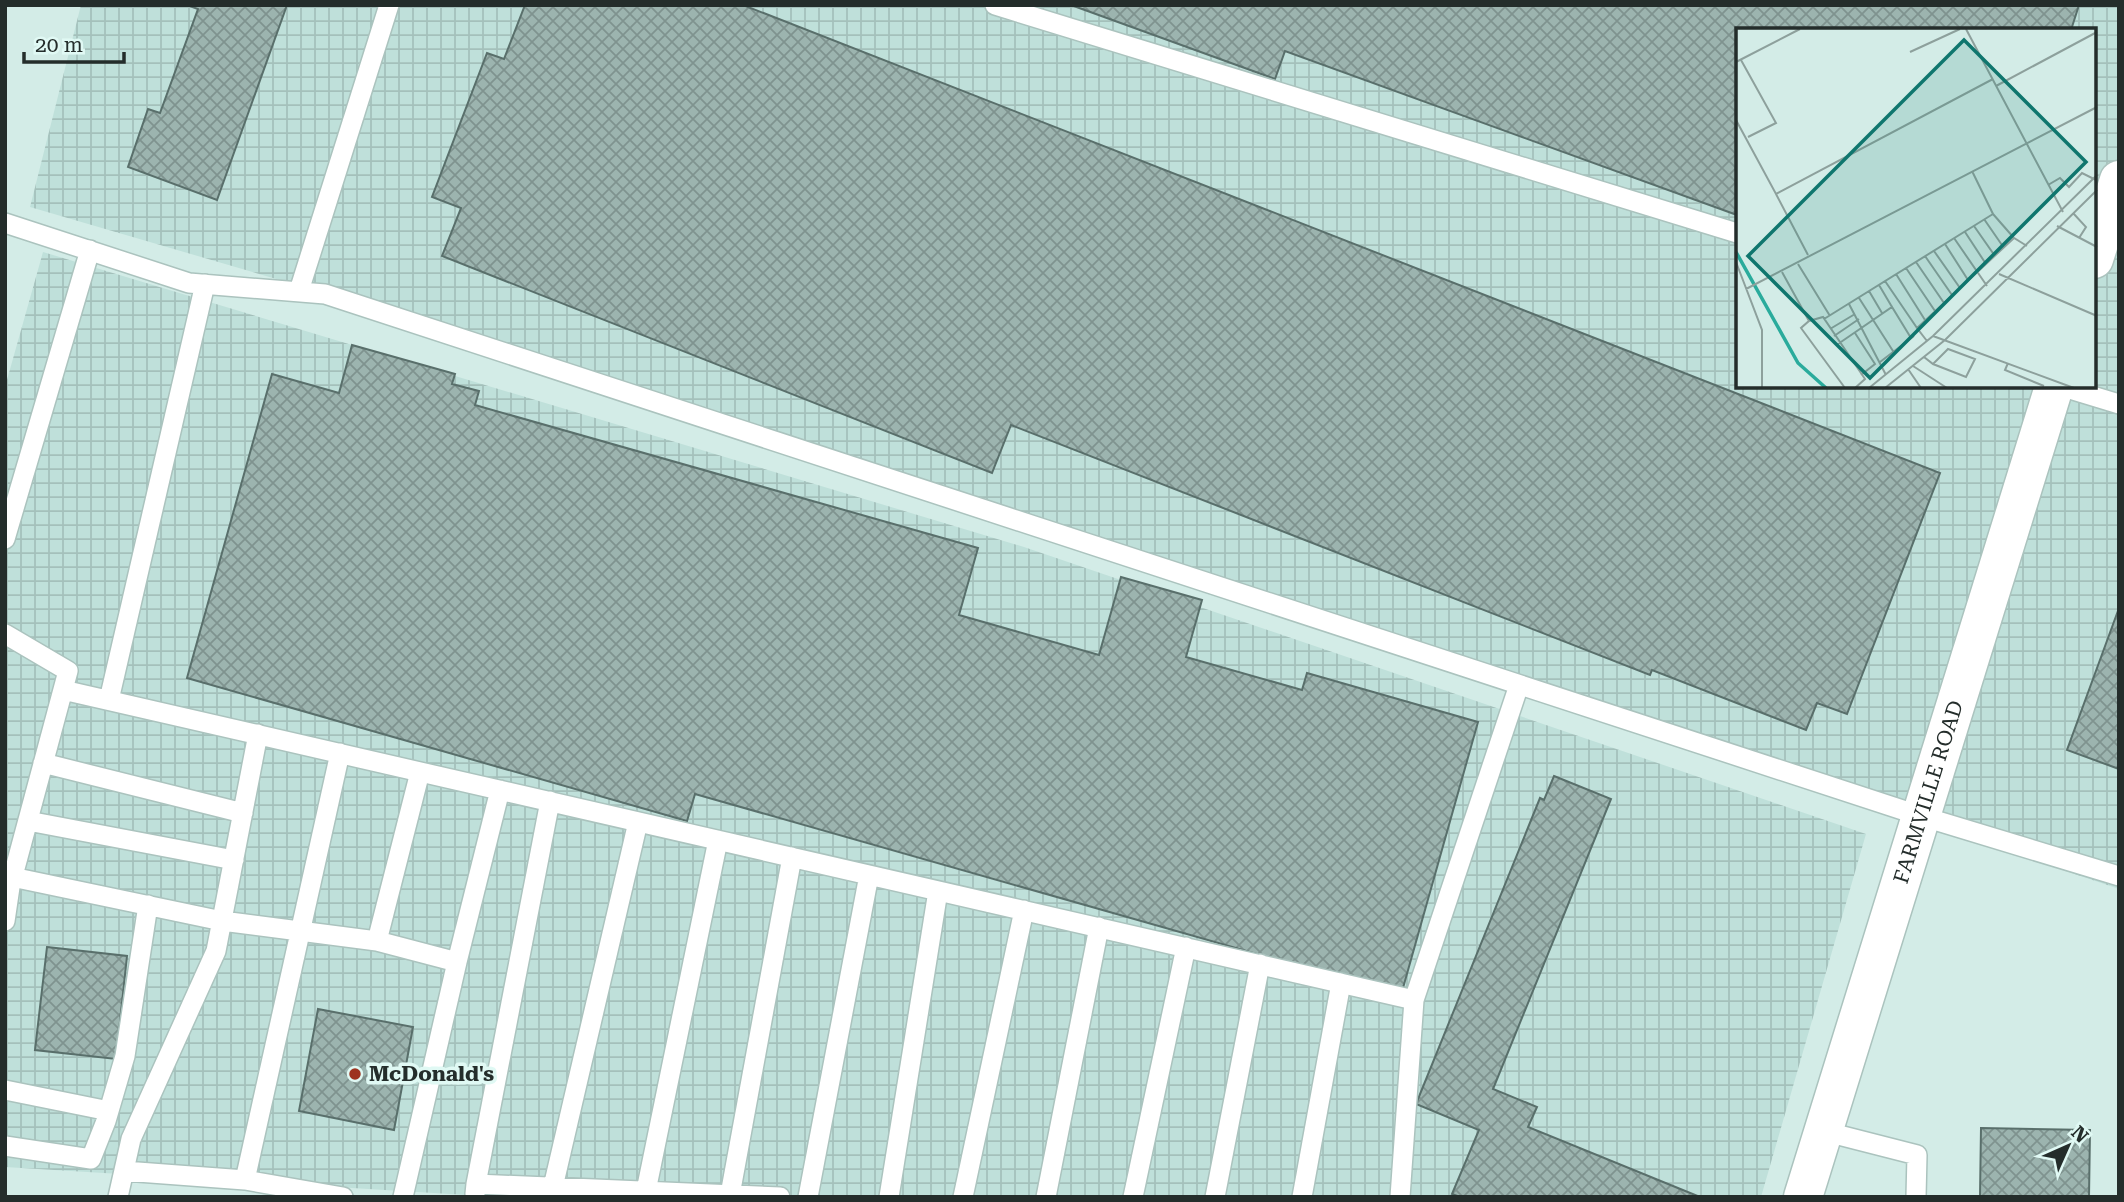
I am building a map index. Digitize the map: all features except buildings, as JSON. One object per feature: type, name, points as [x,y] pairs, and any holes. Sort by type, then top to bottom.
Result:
[{"type":"street","points":[[2096,253],[2119,180]]},
{"type":"street","name":"FARMVILLE ROAD","points":[[1803,1197],[2054,388]]},
{"type":"lane","points":[[299,291],[389,5]]},
{"type":"lane","points":[[995,5],[1736,233]]},
{"type":"lane","points":[[5,223],[189,282],[325,294],[1921,816],[2119,876]]},
{"type":"lane","points":[[5,540],[90,250]]},
{"type":"lane","points":[[109,700],[205,284]]},
{"type":"lane","points":[[2066,388],[2119,404]]},
{"type":"lane","points":[[5,634],[68,671],[12,877],[5,921]]},
{"type":"lane","points":[[1400,1197],[1414,1000],[1519,685]]},
{"type":"lane","points":[[63,690],[1414,1000]]},
{"type":"lane","points":[[118,1197],[131,1139],[216,951],[258,734]]},
{"type":"lane","points":[[245,1180],[340,753]]},
{"type":"lane","points":[[43,763],[243,813]]},
{"type":"lane","points":[[377,941],[421,772]]},
{"type":"lane","points":[[403,1197],[500,790]]},
{"type":"lane","points":[[550,801],[475,1191],[553,1187],[780,1197]]},
{"type":"lane","points":[[28,821],[234,860]]},
{"type":"lane","points":[[553,1187],[638,822]]},
{"type":"lane","points":[[646,1191],[718,840]]},
{"type":"lane","points":[[730,1195],[792,857]]},
{"type":"lane","points":[[808,1197],[869,875]]},
{"type":"lane","points":[[12,877],[222,920],[377,941],[457,962]]},
{"type":"lane","points":[[889,1197],[938,891]]},
{"type":"lane","points":[[5,1146],[92,1159],[125,1056],[148,905]]},
{"type":"lane","points":[[963,1197],[1024,910]]},
{"type":"lane","points":[[1046,1197],[1099,927]]},
{"type":"lane","points":[[1133,1197],[1186,947]]},
{"type":"lane","points":[[1215,1197],[1260,964]]},
{"type":"lane","points":[[1301,1197],[1341,983]]},
{"type":"lane","points":[[5,1090],[109,1111]]},
{"type":"lane","points":[[1823,1130],[1917,1155],[1916,1197]]},
{"type":"lane","points":[[124,1171],[245,1180],[343,1197]]},
{"type":"shaded area","points":[[81,5],[2119,5],[2119,889],[564,363],[30,207]]},
{"type":"shaded area","points":[[43,252],[1024,547],[1866,834],[1761,1197],[499,1197],[5,1167],[5,387]]},
{"type":"place","name":"McDonald's","points":[[355,1074]]}]
